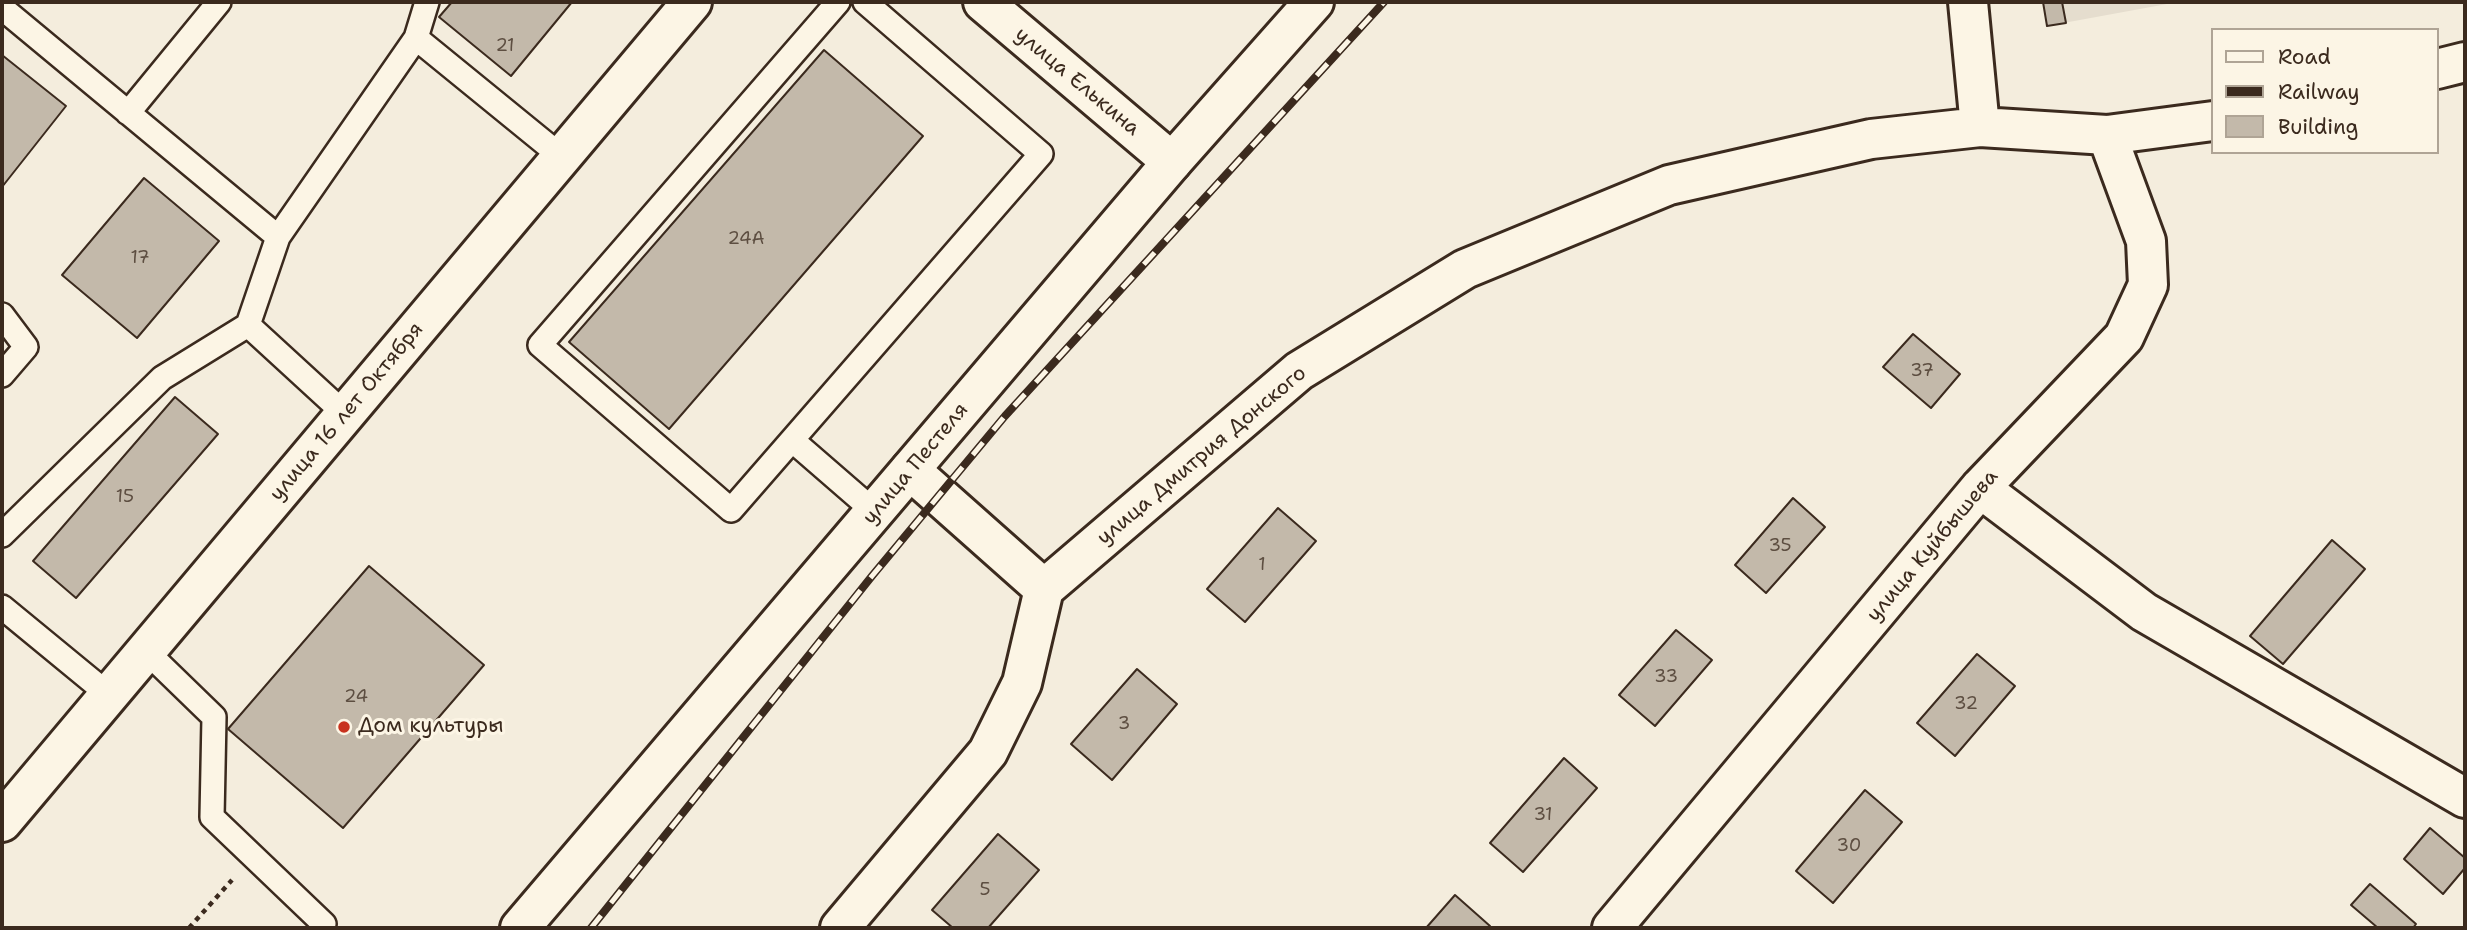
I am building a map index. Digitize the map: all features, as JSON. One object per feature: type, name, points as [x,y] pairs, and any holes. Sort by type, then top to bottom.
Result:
[{"type":"street","name":"улица Елькина","points":[[983,2],[1171,162]]},
{"type":"street","name":"улица Пестеля","points":[[520,928],[1171,162],[1314,2]]},
{"type":"street","points":[[1968,2],[1980,127]]},
{"type":"street","name":"улица 16 лет Октября","points":[[2,822],[562,157],[680,6]]},
{"type":"street","points":[[2439,68],[2465,62]]},
{"type":"street","name":"улица Дмитрия Донского","points":[[1044,589],[1299,371],[1465,269],[1669,186],[1871,139],[1980,127],[2107,135],[2212,121]]},
{"type":"street","name":"улица Куйбышева","points":[[1612,928],[1980,488],[2124,337],[2148,285],[2146,241],[2107,135]]},
{"type":"street","points":[[840,928],[988,752],[1022,683],[1044,589],[910,470]]},
{"type":"street","points":[[1980,488],[2144,612],[2465,798]]},
{"type":"lane","points":[[128,113],[219,2]]},
{"type":"lane","points":[[2,536],[162,378],[248,324],[278,237],[416,38],[427,2]]},
{"type":"lane","points":[[838,2],[540,345],[732,510],[1041,154],[865,2]]},
{"type":"lane","points":[[2,8],[278,237]]},
{"type":"lane","points":[[416,38],[562,157]]},
{"type":"lane","points":[[2,315],[26,347],[2,375]]},
{"type":"lane","points":[[248,324],[345,414]]},
{"type":"lane","points":[[792,440],[875,512]]},
{"type":"lane","points":[[2,607],[109,695]]},
{"type":"lane","points":[[146,651],[214,717],[212,817],[324,924]]},
{"type":"path","points":[[189,928],[253,856]]},
{"type":"shaded area","points":[[2043,2],[2178,2],[2047,26]]},
{"type":"building","points":[[452,2],[572,2],[511,76],[439,17]]},
{"type":"building","points":[[2043,2],[2062,2],[2066,23],[2047,26]]},
{"type":"building","points":[[824,50],[923,136],[669,429],[569,342]]},
{"type":"building","points":[[2,55],[66,106],[2,187]]},
{"type":"building","points":[[144,178],[219,241],[137,338],[62,275]]},
{"type":"building","points":[[1913,334],[1960,374],[1931,408],[1883,367]]},
{"type":"building","points":[[175,397],[218,434],[76,598],[33,561]]},
{"type":"building","points":[[1793,498],[1825,527],[1766,593],[1735,565]]},
{"type":"building","points":[[1278,508],[1316,541],[1245,622],[1207,589]]},
{"type":"building","points":[[2332,540],[2365,569],[2283,664],[2250,636]]},
{"type":"building","points":[[369,566],[484,665],[343,828],[228,729]]},
{"type":"building","points":[[1676,630],[1712,660],[1655,726],[1619,695]]},
{"type":"building","points":[[1977,654],[2015,686],[1955,756],[1917,723]]},
{"type":"building","points":[[1137,669],[1177,704],[1112,780],[1071,744]]},
{"type":"building","points":[[1564,758],[1597,788],[1523,872],[1490,843]]},
{"type":"building","points":[[1865,790],[1902,822],[1833,903],[1796,871]]},
{"type":"building","points":[[2430,828],[2465,858],[2465,868],[2443,894],[2404,859]]},
{"type":"building","points":[[998,834],[1039,870],[988,928],[953,928],[932,910]]},
{"type":"building","points":[[2370,884],[2416,924],[2413,928],[2378,928],[2351,905]]},
{"type":"building","points":[[1455,895],[1490,926],[1426,928]]},
{"type":"railway","points":[[591,928],[872,576],[1005,416],[1384,2]]},
{"type":"place","name":"Дом культуры","points":[[344,727]]}]
